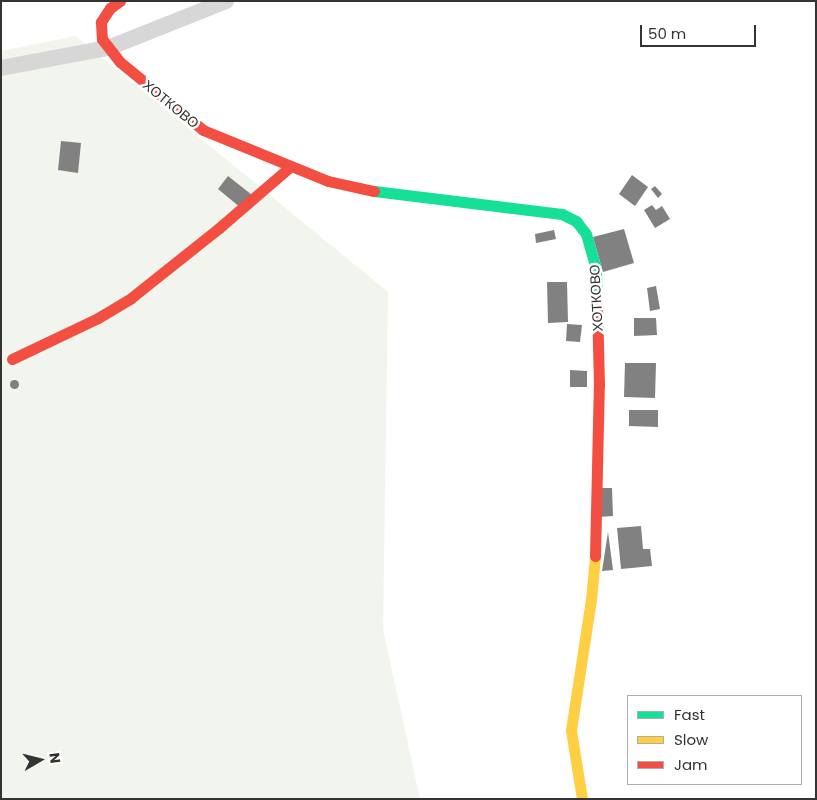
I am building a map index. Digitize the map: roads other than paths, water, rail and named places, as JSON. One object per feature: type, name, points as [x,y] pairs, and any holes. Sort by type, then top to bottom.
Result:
[{"type":"street","name":"ХОТКОВО","points":[[120,1],[110,8],[101,22],[102,39],[120,62],[203,130],[328,181],[378,192],[562,214],[576,221],[586,234],[596,270],[599,385],[597,527],[592,591],[570,730],[582,799]]},
{"type":"street","points":[[1,68],[108,48],[226,1]]},
{"type":"street","points":[[12,359],[98,318],[131,298],[219,228],[290,167]]}]
